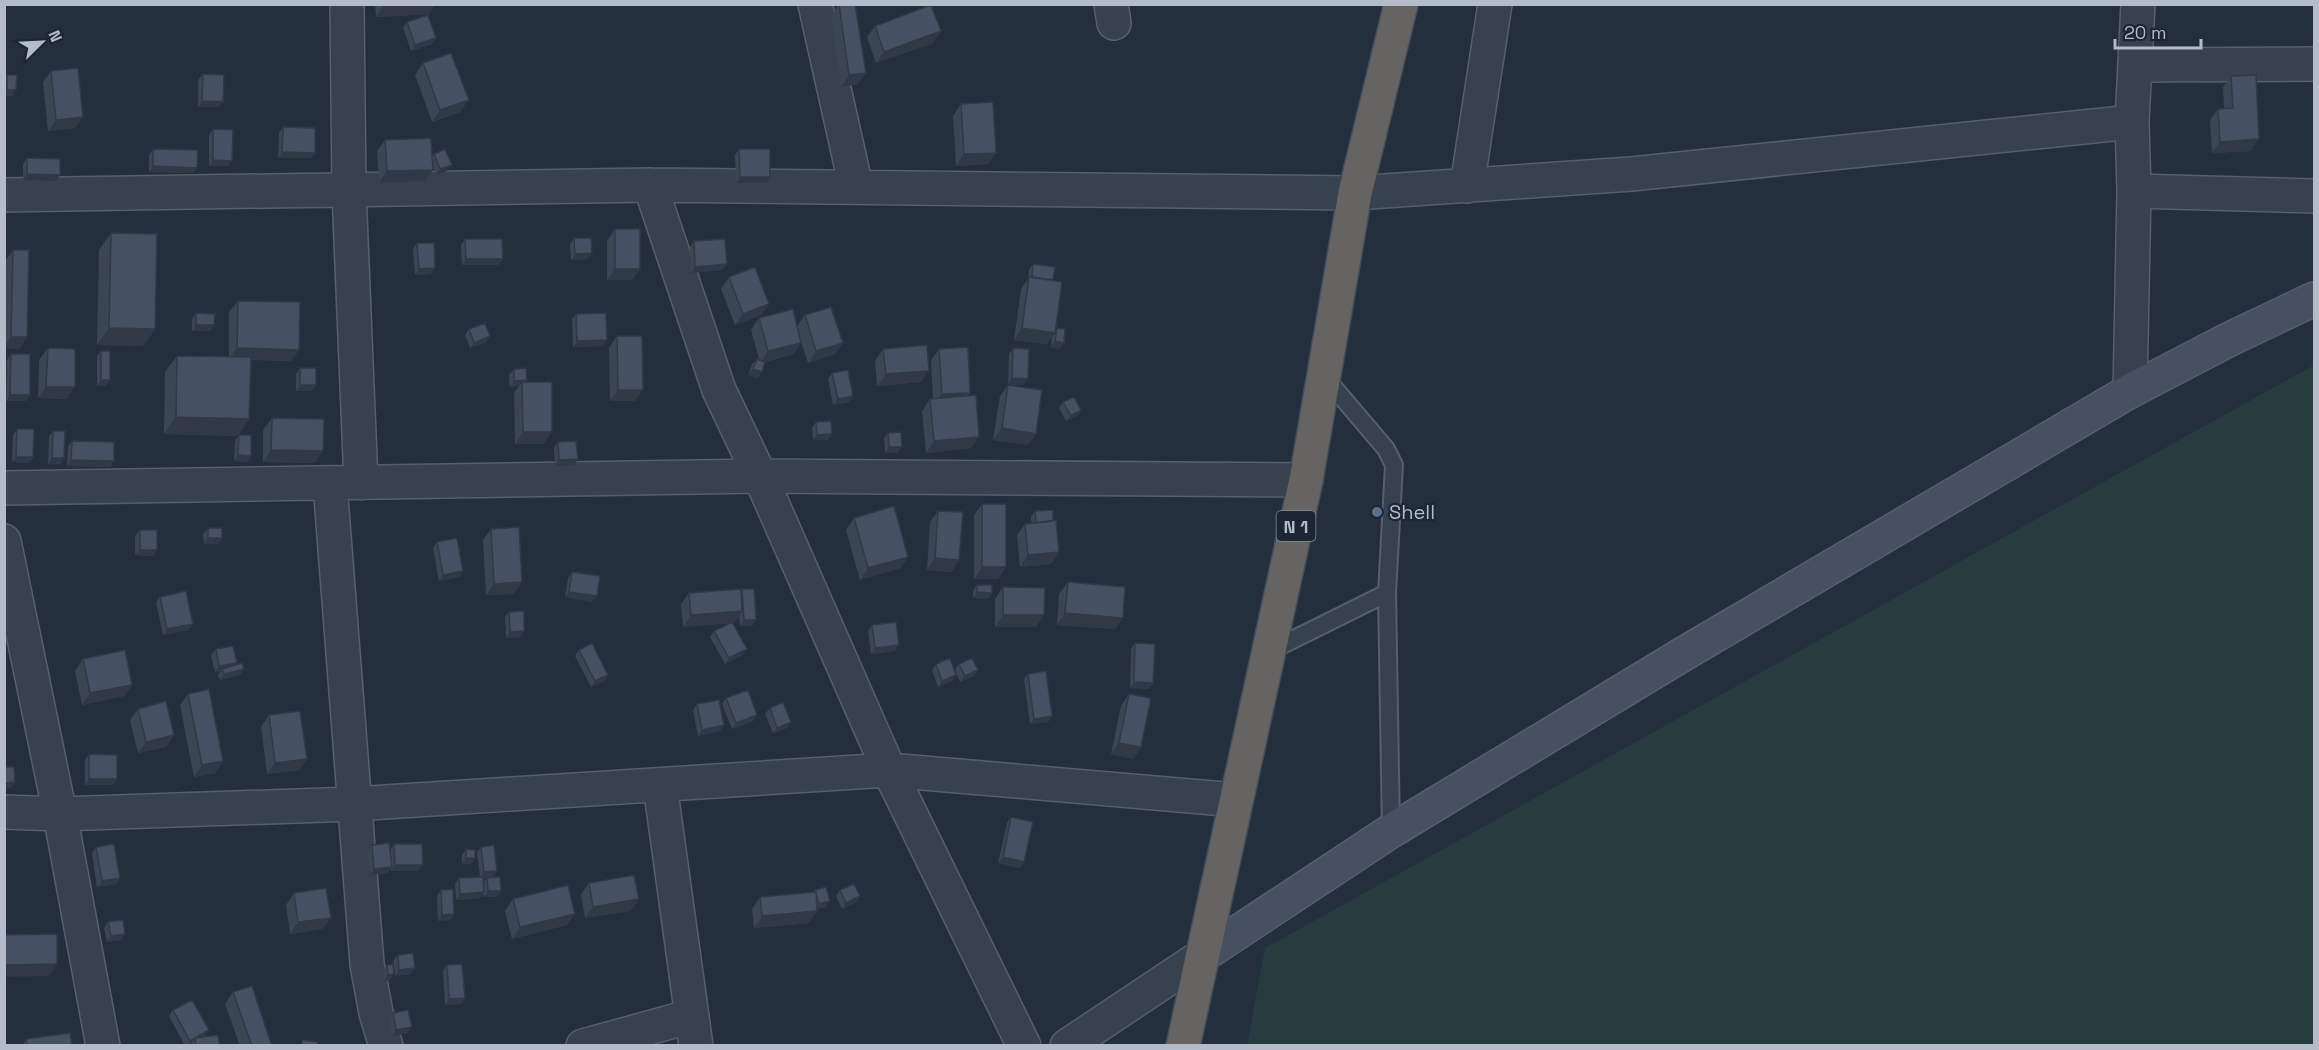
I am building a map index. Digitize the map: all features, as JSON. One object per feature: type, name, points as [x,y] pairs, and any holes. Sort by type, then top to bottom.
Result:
[{"type":"highway","name":"N 1","points":[[1183,1046],[1306,480],[1355,193],[1401,4]]},
{"type":"main road","points":[[1202,956],[1391,831],[1675,659],[2130,391],[2314,299]]},
{"type":"street","points":[[346,4],[349,191],[345,483],[335,530],[367,964],[376,1013],[386,1046]]},
{"type":"street","points":[[816,4],[856,187]]},
{"type":"street","points":[[1467,186],[1495,4]]},
{"type":"street","points":[[2130,391],[2134,191],[2132,122],[2138,4]]},
{"type":"street","points":[[2135,65],[2314,64]]},
{"type":"street","points":[[4,195],[650,185],[1355,193],[1631,174],[2132,122]]},
{"type":"street","points":[[650,185],[719,390],[760,476],[889,770],[1023,1046]]},
{"type":"street","points":[[2134,191],[2314,196]]},
{"type":"street","points":[[4,488],[760,476],[1306,480]]},
{"type":"street","points":[[4,541],[60,814],[103,1046]]},
{"type":"street","points":[[4,812],[60,814],[354,804],[889,770],[1236,800]]},
{"type":"street","points":[[583,1046],[694,1031],[660,785]]},
{"type":"street","points":[[1067,1046],[1202,956]]},
{"type":"lane","points":[[1324,375],[1386,449],[1394,465],[1388,593],[1391,831]]},
{"type":"lane","points":[[1268,652],[1388,593]]},
{"type":"green space","points":[[2314,365],[2314,1045],[1247,1045],[1265,948]]},
{"type":"building","points":[[839,4],[855,4],[866,73],[849,75]]},
{"type":"building","points":[[931,5],[941,31],[884,52],[875,26]]},
{"type":"building","points":[[428,15],[436,38],[415,45],[407,22]]},
{"type":"building","points":[[451,53],[469,100],[440,110],[423,63]]},
{"type":"building","points":[[78,68],[83,117],[56,120],[51,71]]},
{"type":"building","points":[[203,74],[224,75],[223,102],[202,101]]},
{"type":"building","points":[[7,75],[17,75],[16,90],[7,90]]},
{"type":"building","points":[[2256,75],[2259,139],[2220,142],[2218,109],[2233,108],[2231,76]]},
{"type":"building","points":[[993,102],[996,153],[964,154],[961,104]]},
{"type":"building","points":[[283,127],[315,128],[315,153],[282,152]]},
{"type":"building","points":[[213,129],[233,130],[232,161],[213,160]]},
{"type":"building","points":[[431,138],[433,170],[387,171],[385,140]]},
{"type":"building","points":[[153,149],[198,150],[197,168],[153,166]]},
{"type":"building","points":[[445,149],[452,165],[440,169],[434,154]]},
{"type":"building","points":[[739,149],[770,149],[770,177],[740,177]]},
{"type":"building","points":[[27,158],[60,159],[60,175],[27,174]]},
{"type":"building","points":[[615,229],[640,229],[640,269],[615,269]]},
{"type":"building","points":[[111,233],[157,234],[155,329],[109,328]]},
{"type":"building","points":[[574,238],[591,238],[592,253],[575,254]]},
{"type":"building","points":[[465,239],[502,239],[503,259],[466,259]]},
{"type":"building","points":[[725,239],[727,264],[695,267],[694,241]]},
{"type":"building","points":[[417,243],[434,243],[435,268],[419,269]]},
{"type":"building","points":[[13,250],[29,250],[27,337],[11,337]]},
{"type":"building","points":[[1033,264],[1055,267],[1053,280],[1032,277]]},
{"type":"building","points":[[755,267],[769,304],[743,314],[729,277]]},
{"type":"building","points":[[1029,277],[1062,282],[1055,333],[1022,328]]},
{"type":"building","points":[[238,301],[300,302],[299,350],[237,348]]},
{"type":"building","points":[[831,307],[843,343],[816,351],[805,315]]},
{"type":"building","points":[[793,309],[801,343],[768,351],[759,318]]},
{"type":"building","points":[[196,313],[215,314],[214,325],[196,325]]},
{"type":"building","points":[[606,313],[607,340],[577,341],[576,314]]},
{"type":"building","points":[[485,323],[490,336],[474,343],[469,329]]},
{"type":"building","points":[[1057,328],[1065,329],[1064,343],[1055,341]]},
{"type":"building","points":[[617,336],[642,336],[643,390],[618,390]]},
{"type":"building","points":[[927,345],[929,371],[886,374],[883,349]]},
{"type":"building","points":[[968,347],[970,393],[942,394],[939,349]]},
{"type":"building","points":[[48,348],[75,349],[75,387],[46,387]]},
{"type":"building","points":[[1013,348],[1029,349],[1028,379],[1012,378]]},
{"type":"building","points":[[101,351],[110,351],[110,380],[101,380]]},
{"type":"building","points":[[11,354],[30,354],[30,395],[10,395]]},
{"type":"building","points":[[177,356],[251,357],[249,419],[176,417]]},
{"type":"building","points":[[757,359],[765,362],[762,372],[753,369]]},
{"type":"building","points":[[300,368],[316,368],[316,385],[300,385]]},
{"type":"building","points":[[526,368],[527,380],[514,381],[514,369]]},
{"type":"building","points":[[848,370],[853,396],[838,399],[832,373]]},
{"type":"building","points":[[522,382],[552,382],[552,432],[523,432]]},
{"type":"building","points":[[1008,385],[1042,390],[1036,434],[1002,428]]},
{"type":"building","points":[[976,395],[979,437],[934,441],[930,399]]},
{"type":"building","points":[[1074,397],[1081,410],[1071,416],[1063,402]]},
{"type":"building","points":[[272,418],[324,419],[323,451],[271,450]]},
{"type":"building","points":[[831,421],[832,434],[817,435],[816,422]]},
{"type":"building","points":[[17,429],[34,429],[33,457],[16,457]]},
{"type":"building","points":[[53,431],[65,431],[64,458],[52,458]]},
{"type":"building","points":[[901,432],[902,447],[889,447],[888,433]]},
{"type":"building","points":[[239,435],[251,435],[251,456],[238,455]]},
{"type":"building","points":[[72,441],[114,442],[114,461],[71,460]]},
{"type":"building","points":[[576,441],[578,459],[559,460],[558,442]]},
{"type":"building","points":[[982,504],[1006,504],[1006,567],[982,567]]},
{"type":"building","points":[[894,506],[908,557],[868,568],[854,518]]},
{"type":"building","points":[[1053,510],[1053,521],[1036,523],[1035,511]]},
{"type":"building","points":[[938,511],[963,512],[959,560],[935,558]]},
{"type":"building","points":[[1056,520],[1059,552],[1028,555],[1025,524]]},
{"type":"building","points":[[519,527],[522,582],[494,584],[491,529]]},
{"type":"building","points":[[208,528],[222,528],[222,538],[208,538]]},
{"type":"building","points":[[140,530],[157,530],[157,550],[140,550]]},
{"type":"building","points":[[457,538],[463,571],[443,575],[437,542]]},
{"type":"building","points":[[572,572],[600,576],[597,596],[569,592]]},
{"type":"building","points":[[1068,582],[1125,587],[1123,618],[1065,613]]},
{"type":"building","points":[[977,585],[992,585],[992,593],[977,592]]},
{"type":"building","points":[[1003,587],[1045,588],[1044,615],[1003,615]]},
{"type":"building","points":[[741,589],[742,611],[691,615],[689,593]]},
{"type":"building","points":[[742,589],[754,589],[756,620],[744,620]]},
{"type":"building","points":[[186,591],[193,624],[167,629],[160,597]]},
{"type":"building","points":[[524,611],[524,631],[510,632],[509,612]]},
{"type":"building","points":[[732,622],[747,649],[729,658],[714,631]]},
{"type":"building","points":[[896,622],[899,645],[875,648],[872,625]]},
{"type":"building","points":[[592,643],[608,675],[595,681],[579,650]]},
{"type":"building","points":[[1135,643],[1155,644],[1153,683],[1134,682]]},
{"type":"building","points":[[233,646],[237,663],[219,666],[216,649]]},
{"type":"building","points":[[125,650],[132,685],[90,693],[83,659]]},
{"type":"building","points":[[950,658],[956,675],[942,681],[936,664]]},
{"type":"building","points":[[972,658],[978,670],[965,676],[959,664]]},
{"type":"building","points":[[242,663],[244,669],[224,674],[222,669]]},
{"type":"building","points":[[1046,671],[1052,716],[1034,719],[1028,674]]},
{"type":"building","points":[[209,689],[223,761],[202,765],[188,694]]},
{"type":"building","points":[[748,690],[757,715],[736,723],[726,698]]},
{"type":"building","points":[[1129,694],[1151,698],[1141,747],[1119,743]]},
{"type":"building","points":[[719,700],[724,725],[702,730],[697,704]]},
{"type":"building","points":[[166,701],[174,735],[146,742],[138,709]]},
{"type":"building","points":[[783,702],[791,722],[777,728],[770,708]]},
{"type":"building","points":[[300,711],[307,759],[275,763],[269,715]]},
{"type":"building","points":[[89,754],[117,755],[117,779],[89,779]]},
{"type":"building","points":[[4,767],[14,767],[15,782],[5,783]]},
{"type":"building","points":[[1011,817],[1033,822],[1024,862],[1003,857]]},
{"type":"building","points":[[389,843],[392,867],[374,869],[372,845]]},
{"type":"building","points":[[114,844],[120,878],[102,881],[96,847]]},
{"type":"building","points":[[394,844],[422,844],[423,865],[395,865]]},
{"type":"building","points":[[494,845],[497,871],[484,872],[481,847]]},
{"type":"building","points":[[466,849],[475,850],[475,858],[466,858]]},
{"type":"building","points":[[634,875],[639,899],[593,907],[589,883]]},
{"type":"building","points":[[483,877],[484,892],[460,894],[459,878]]},
{"type":"building","points":[[500,877],[501,891],[488,891],[487,878]]},
{"type":"building","points":[[854,884],[860,896],[846,903],[840,890]]},
{"type":"building","points":[[568,885],[575,914],[520,927],[513,899]]},
{"type":"building","points":[[826,887],[830,901],[819,904],[815,890]]},
{"type":"building","points":[[326,888],[331,918],[298,922],[294,893]]},
{"type":"building","points":[[453,889],[454,914],[442,915],[441,890]]},
{"type":"building","points":[[816,892],[817,911],[762,916],[760,897]]},
{"type":"building","points":[[123,920],[125,934],[111,936],[108,922]]},
{"type":"building","points":[[57,934],[57,964],[4,965],[4,935]]},
{"type":"building","points":[[413,953],[415,968],[399,970],[398,955]]},
{"type":"building","points":[[393,964],[394,974],[388,975],[387,965]]},
{"type":"building","points":[[462,964],[465,998],[449,999],[447,965]]},
{"type":"building","points":[[252,986],[272,1046],[252,1046],[233,992]]},
{"type":"building","points":[[192,1000],[209,1030],[190,1041],[173,1010]]},
{"type":"building","points":[[408,1010],[412,1027],[396,1030],[393,1013]]},
{"type":"building","points":[[70,1033],[72,1046],[27,1046],[26,1039]]},
{"type":"building","points":[[218,1035],[220,1046],[196,1046],[195,1038]]},
{"type":"building","points":[[302,1040],[318,1042],[318,1046],[302,1046]]},
{"type":"place","name":"Shell","points":[[1377,512]]}]
